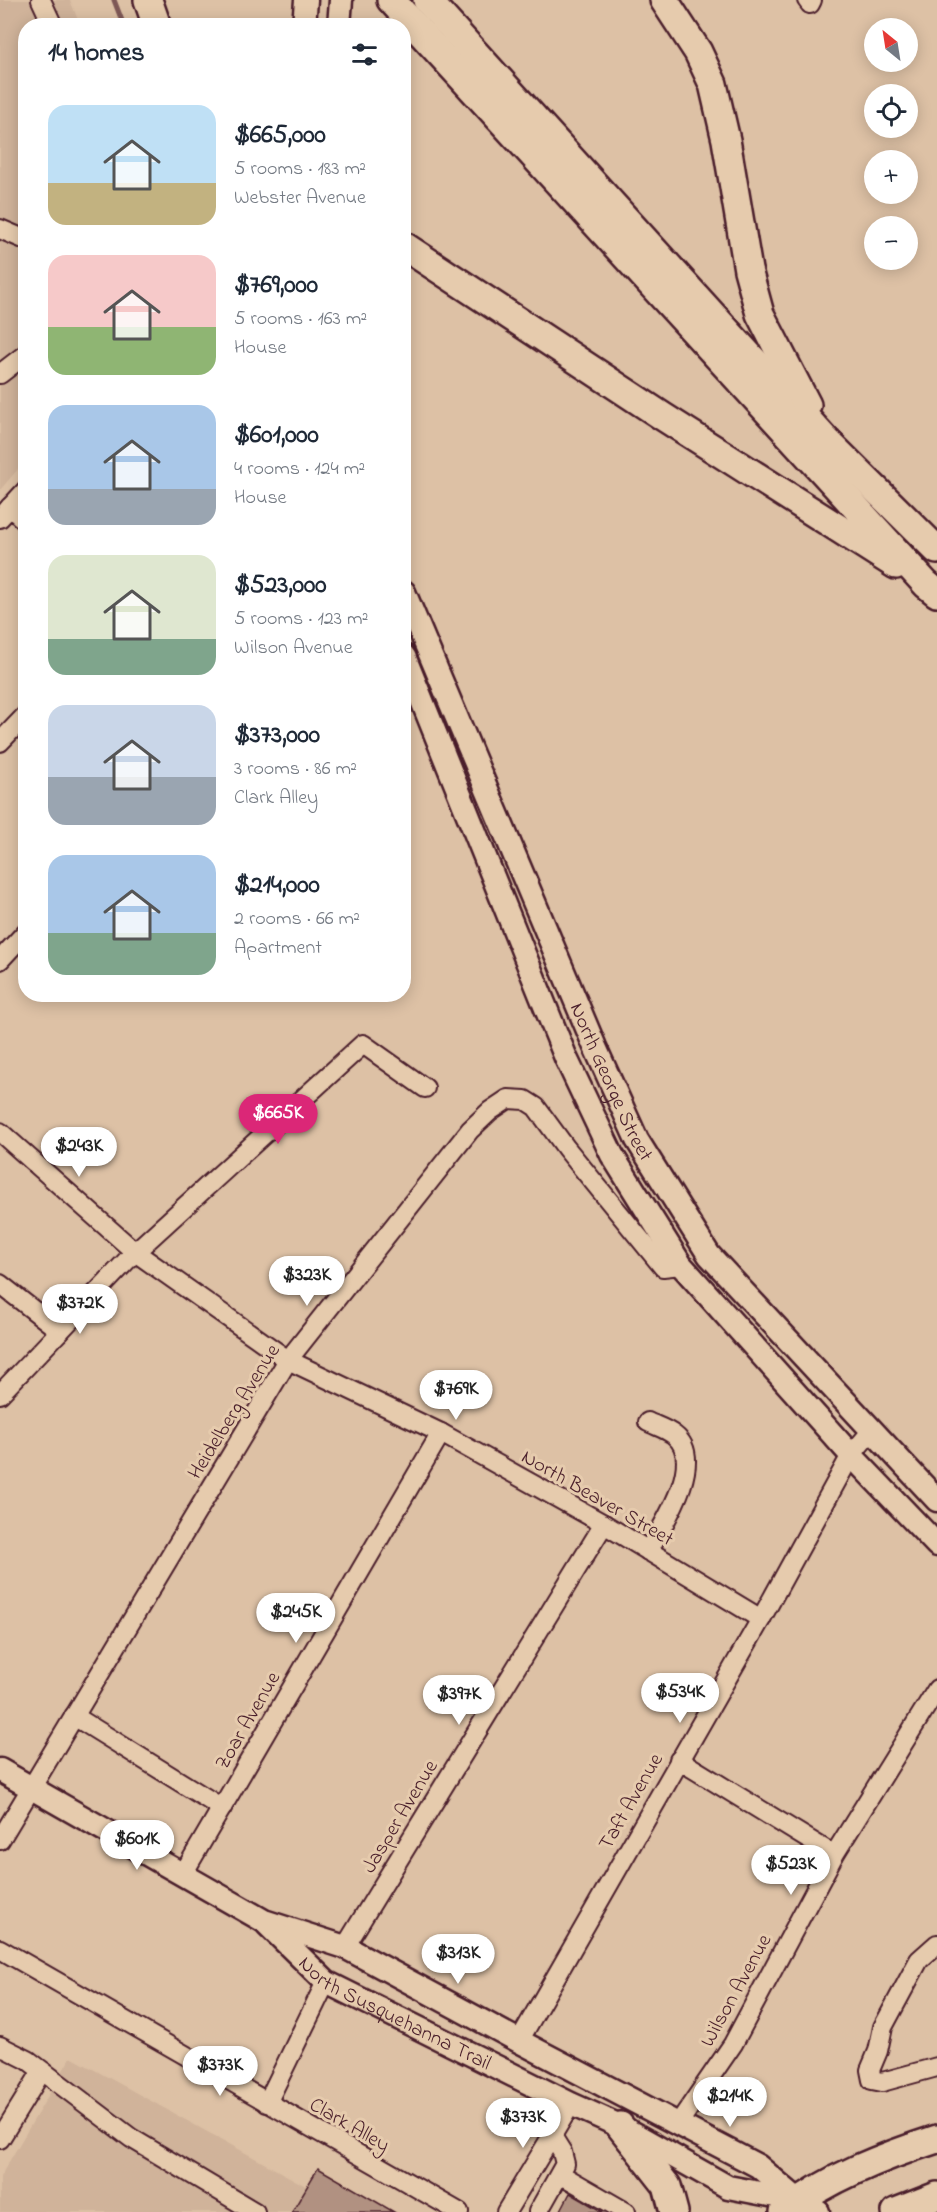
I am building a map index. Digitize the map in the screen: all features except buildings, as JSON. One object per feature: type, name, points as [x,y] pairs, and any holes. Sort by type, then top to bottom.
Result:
[{"type":"highway","points":[[147,0],[154,18]]},
{"type":"highway","points":[[427,0],[824,438],[937,550]]},
{"type":"highway","points":[[664,0],[698,52],[713,84],[726,140],[748,270],[760,314],[824,438]]},
{"type":"highway","points":[[394,3],[408,18]]},
{"type":"highway","points":[[411,22],[932,589]]},
{"type":"highway","points":[[411,251],[662,416],[932,589]]},
{"type":"highway","points":[[620,2126],[667,2186],[674,2212]]},
{"type":"highway","points":[[800,2208],[854,2171],[937,2139]]},
{"type":"highway","points":[[896,2212],[937,2196]]},
{"type":"main road","points":[[305,18],[306,0]]},
{"type":"main road","points":[[339,18],[340,0]]},
{"type":"main road","name":"North George Street","points":[[411,609],[595,1047],[638,1140],[709,1255],[937,1500]]},
{"type":"main road","name":"North George Street","points":[[411,674],[566,1058],[612,1155],[681,1265],[851,1455],[934,1536]]},
{"type":"main road","name":"North Susquehanna Trail","points":[[0,1770],[264,1921],[345,1947],[758,2166],[800,2208]]},
{"type":"main road","name":"North Susquehanna Trail","points":[[264,1921],[326,1982],[620,2126],[728,2187],[800,2208]]},
{"type":"street","points":[[41,0],[49,18]]},
{"type":"street","points":[[807,0],[810,4],[812,0]]},
{"type":"street","points":[[0,229],[18,237]]},
{"type":"street","points":[[0,374],[18,360]]},
{"type":"street","points":[[5,512],[18,498]]},
{"type":"street","points":[[0,742],[18,723]]},
{"type":"street","points":[[0,960],[18,941]]},
{"type":"street","points":[[0,1394],[135,1252],[363,1044],[425,1088]]},
{"type":"street","name":"Heidelberg Avenue","points":[[0,1840],[288,1360],[470,1130],[490,1111],[508,1099],[525,1100],[536,1107],[566,1148],[663,1267],[681,1265]]},
{"type":"street","name":"North Beaver Street","points":[[0,1132],[135,1252],[288,1360],[441,1433],[604,1524],[761,1618]]},
{"type":"street","points":[[0,1284],[60,1331]]},
{"type":"street","points":[[648,1422],[674,1435],[685,1448],[685,1468],[678,1500],[648,1551]]},
{"type":"street","name":"Taft Avenue","points":[[519,2041],[761,1618],[851,1455],[873,1429]]},
{"type":"street","name":"Zoar Avenue","points":[[183,1874],[441,1433]]},
{"type":"street","name":"Jasper Avenue","points":[[345,1947],[604,1524]]},
{"type":"street","name":"Wilson Avenue","points":[[678,2124],[733,2044],[834,1855],[937,1689]]},
{"type":"street","points":[[74,1716],[222,1808]]},
{"type":"street","points":[[679,1760],[834,1855]]},
{"type":"street","points":[[937,1944],[919,1959],[883,2027],[878,2051],[870,2070],[872,2080],[882,2082],[937,2067]]},
{"type":"street","name":"Clark Alley","points":[[0,1949],[459,2212]]},
{"type":"street","points":[[267,2103],[326,1982]]},
{"type":"street","points":[[0,2046],[28,2060],[131,2138],[255,2212]]},
{"type":"street","points":[[0,2139],[42,2071]]},
{"type":"street","points":[[506,2212],[571,2104]]},
{"type":"street","points":[[538,2212],[565,2164],[562,2152],[552,2136]]},
{"type":"street","points":[[560,2174],[626,2212]]},
{"type":"shaded area","points":[[0,0],[70,0],[77,18],[18,18],[18,469],[0,490]]},
{"type":"shaded area","points":[[71,2057],[353,2212],[0,2212],[0,2177]]},
{"type":"waterway","points":[[114,0],[121,18]]}]
